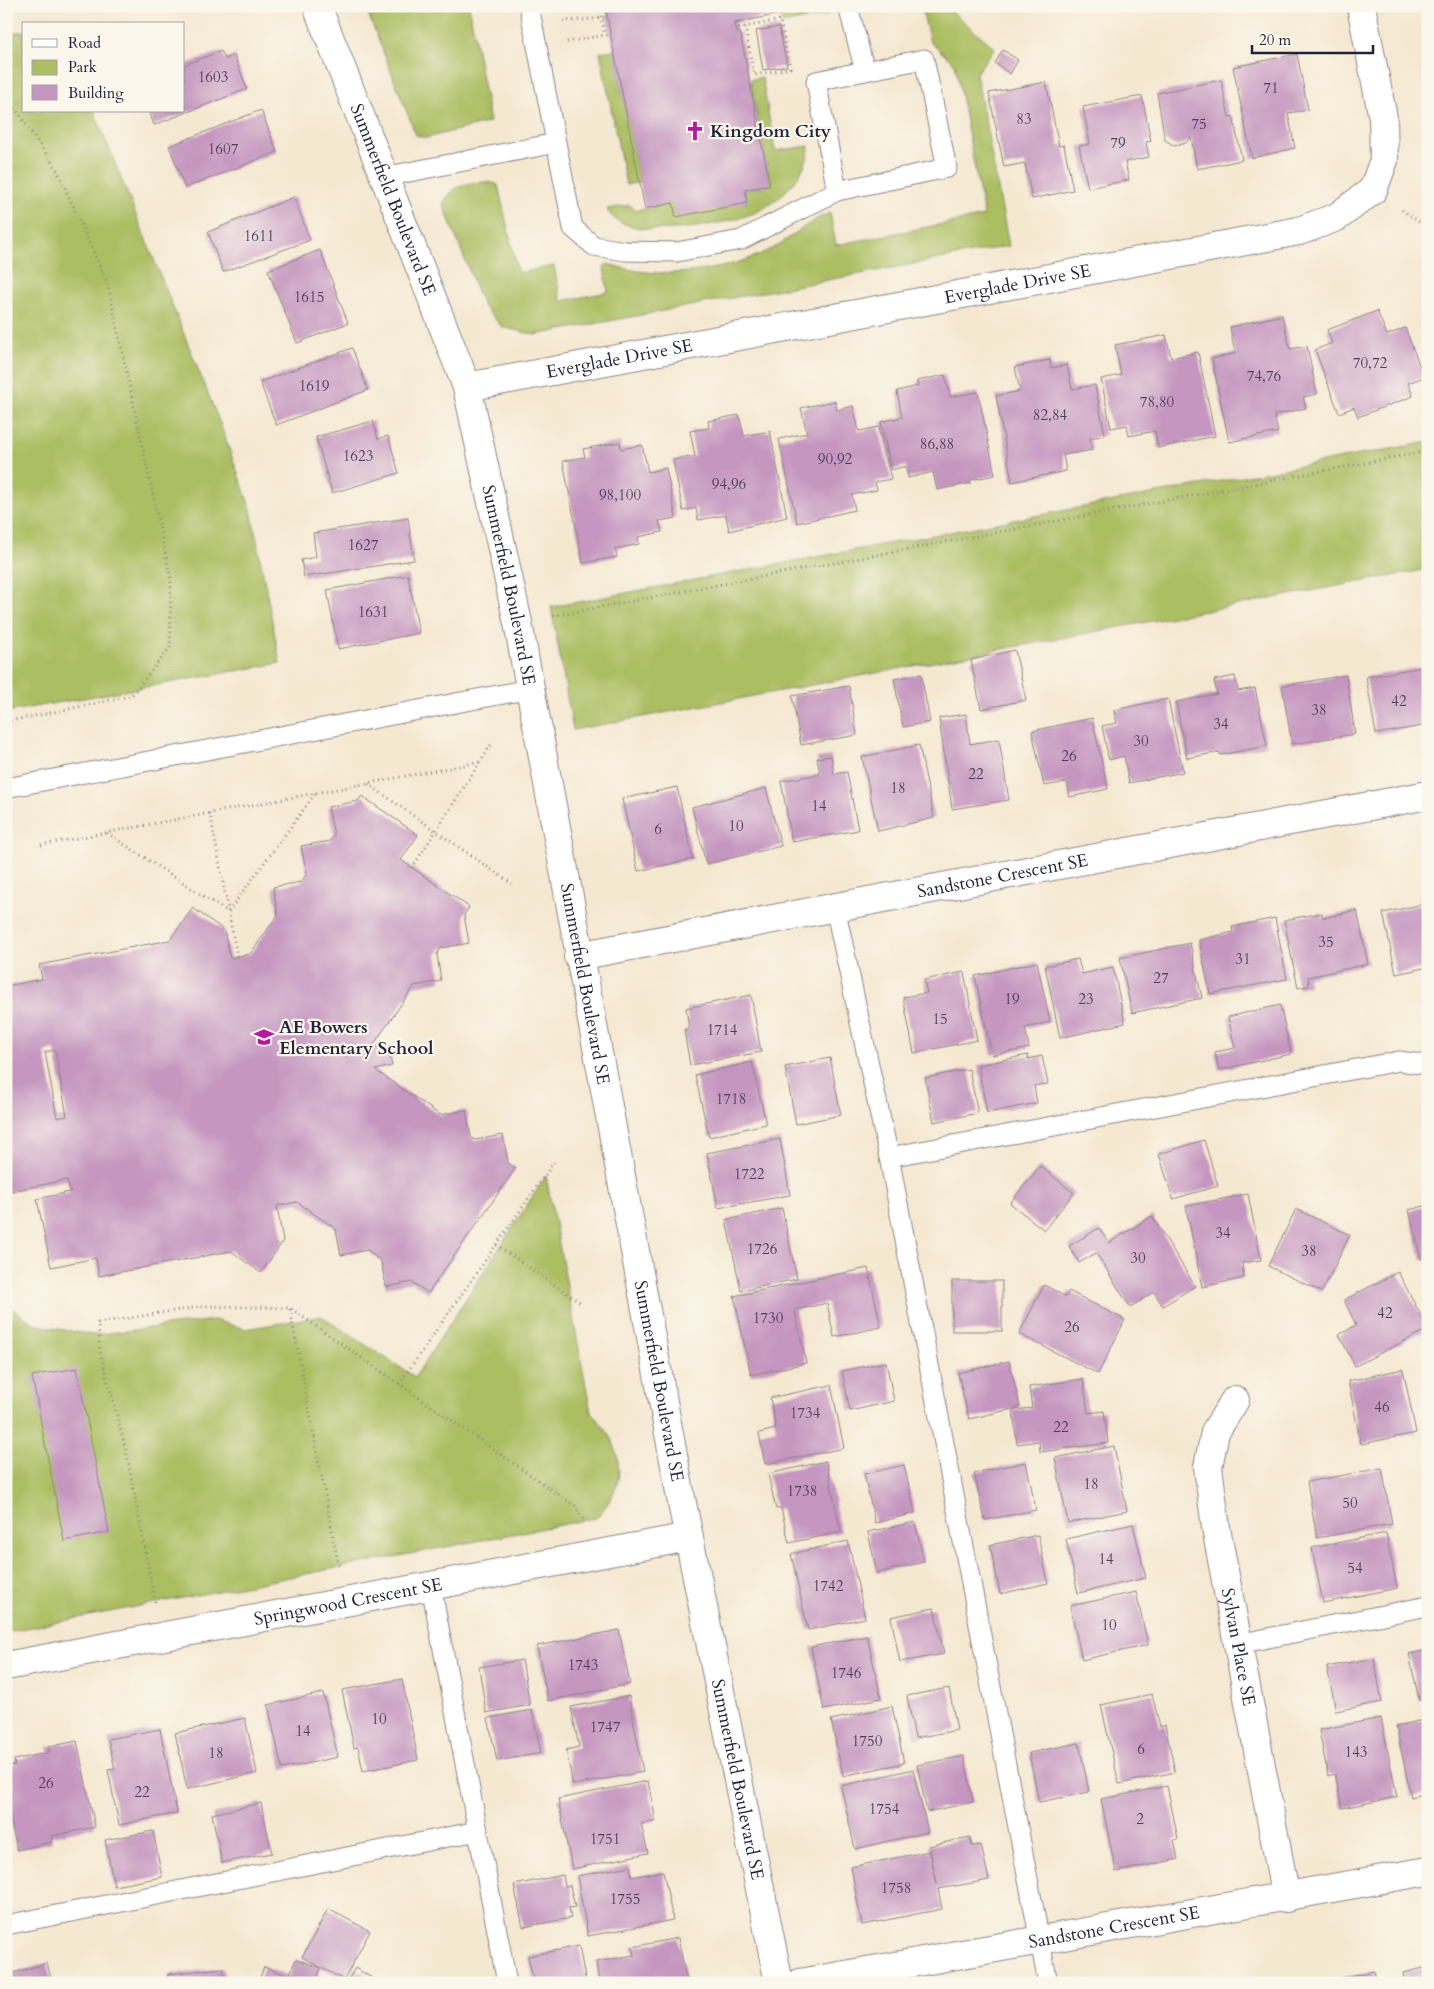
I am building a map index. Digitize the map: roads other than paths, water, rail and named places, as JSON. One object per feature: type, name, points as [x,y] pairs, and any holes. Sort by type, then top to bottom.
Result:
[{"type":"street","name":"Summerfield Boulevard SE","points":[[316,6],[467,387],[518,623],[578,956],[689,1537],[779,1983]]},
{"type":"street","name":"Everglade Drive SE","points":[[467,387],[1299,231],[1338,217],[1373,190],[1384,160],[1383,118],[1361,6]]},
{"type":"street","name":"Sandstone Crescent SE","points":[[578,956],[1428,795]]},
{"type":"street","name":"Sylvan Place SE","points":[[1235,1400],[1215,1432],[1208,1467],[1216,1528],[1286,1898]]},
{"type":"street","name":"Springwood Crescent SE","points":[[6,1666],[689,1537]]},
{"type":"street","name":"Sandstone Crescent SE","points":[[800,1983],[1286,1898],[1428,1871]]},
{"type":"lane","points":[[529,6],[573,228],[594,246],[625,251],[677,252],[741,240],[837,191],[947,168],[924,59],[816,81],[837,191]]},
{"type":"lane","points":[[848,6],[865,71]]},
{"type":"lane","points":[[384,177],[556,142]]},
{"type":"lane","points":[[6,788],[530,689]]},
{"type":"lane","points":[[835,907],[888,1157],[1048,1983]]},
{"type":"lane","points":[[888,1157],[1399,1061],[1428,1065]]},
{"type":"lane","points":[[431,1586],[507,1983]]},
{"type":"lane","points":[[1238,1644],[1428,1606]]},
{"type":"lane","points":[[6,1925],[478,1832]]},
{"type":"place","name":"Kingdom City","points":[[695,131]]},
{"type":"place","name":"AE Bowers Elementary School","points":[[264,1037]]}]
